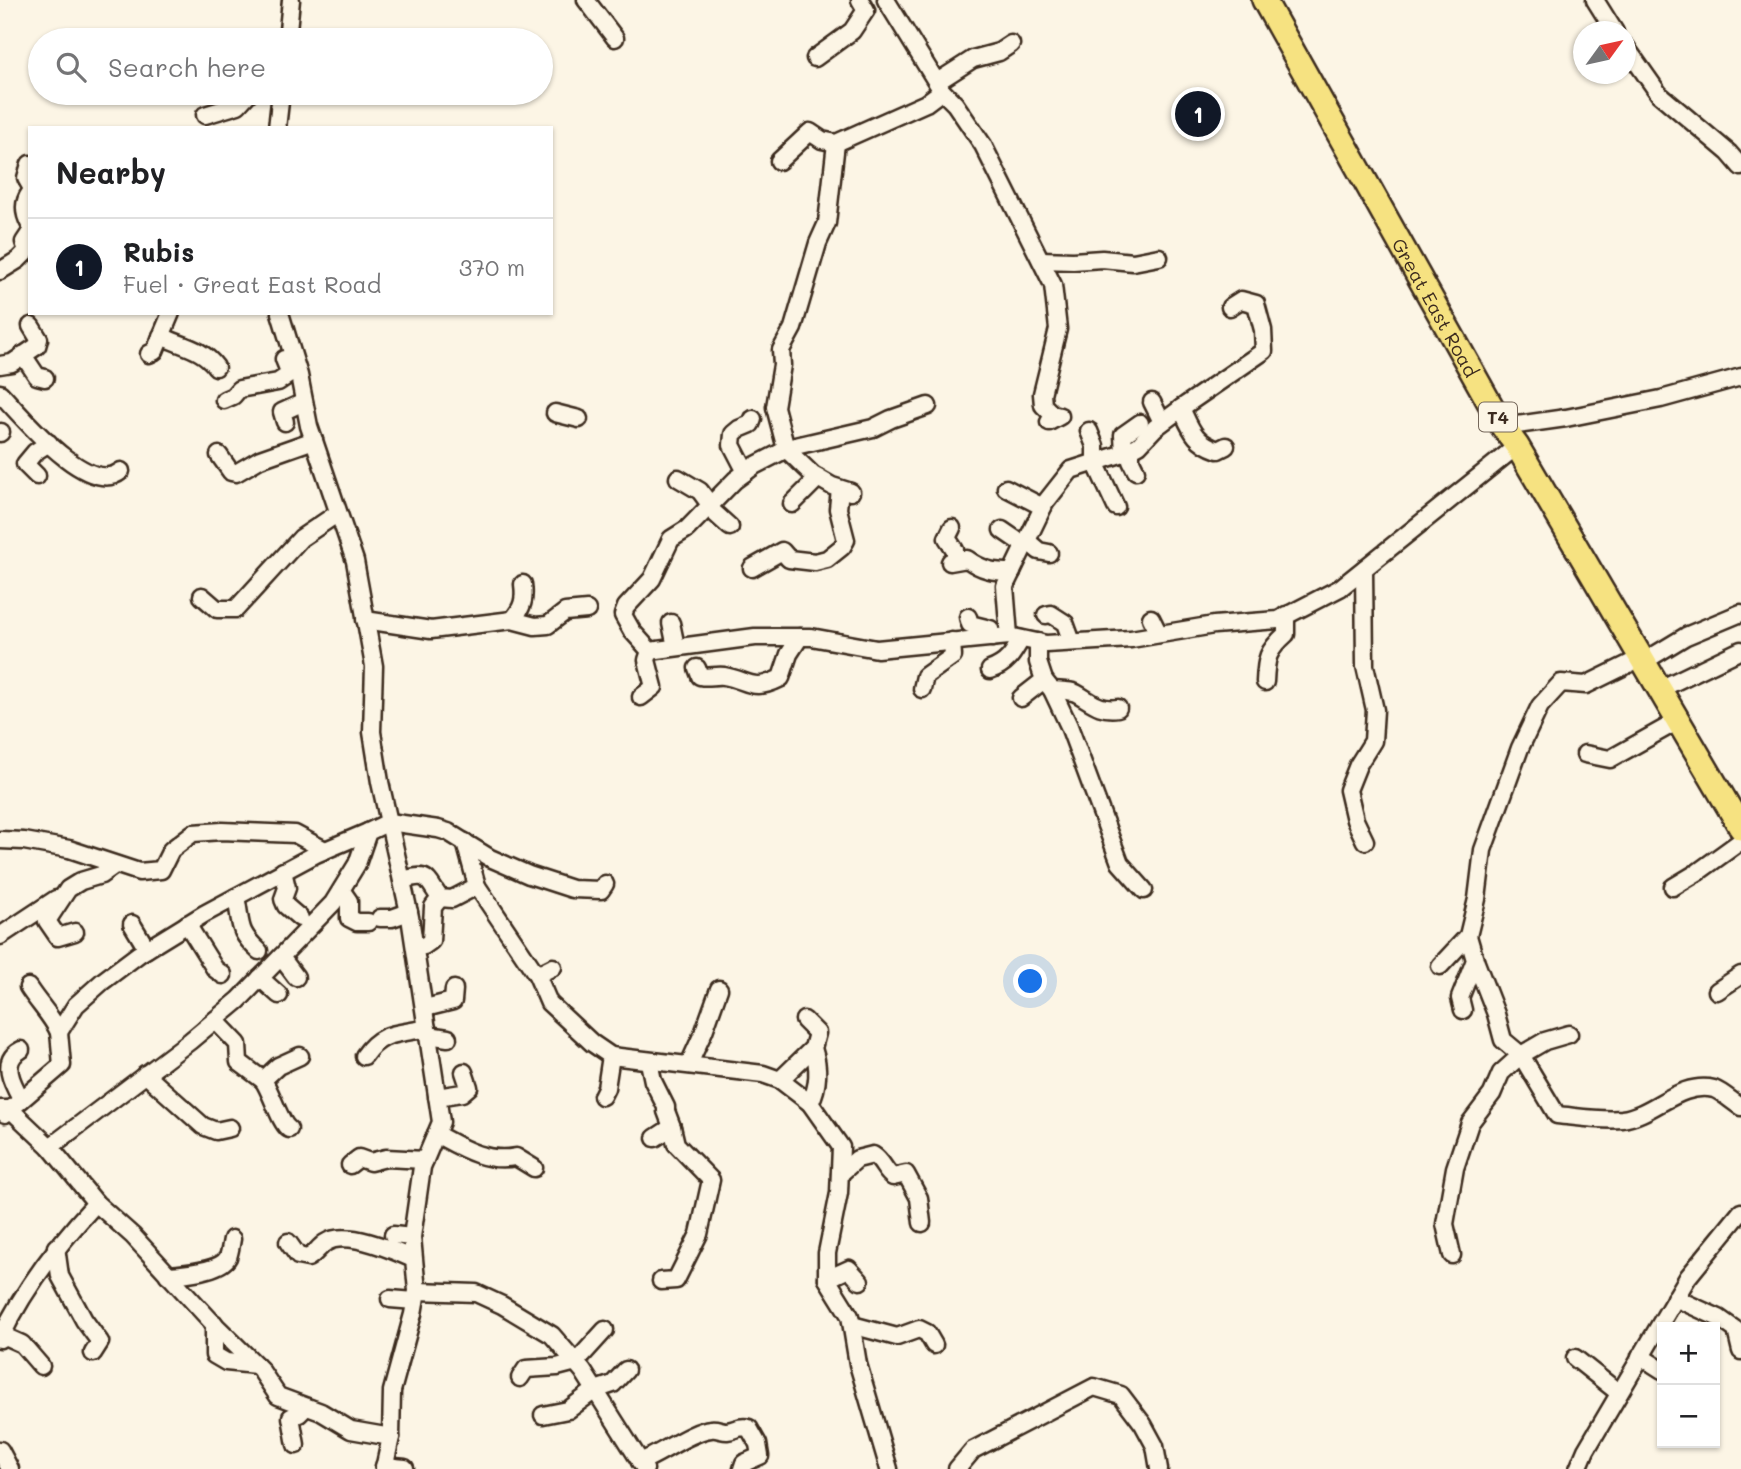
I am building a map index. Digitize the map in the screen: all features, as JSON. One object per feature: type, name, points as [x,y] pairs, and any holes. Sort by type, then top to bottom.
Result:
[{"type":"highway","name":"Great East Road","points":[[1264,0],[1503,427],[1517,446],[1678,720],[1735,804],[1741,828]]},
{"type":"street","points":[[288,28],[291,0]]},
{"type":"street","points":[[586,0],[615,38]]},
{"type":"street","points":[[815,58],[852,31],[866,10],[860,0]]},
{"type":"street","points":[[886,0],[939,87],[955,104],[983,145],[1053,285],[1058,329],[1042,394],[1043,405],[1052,414],[1060,416],[1049,422]]},
{"type":"street","points":[[1595,0],[1608,21]]},
{"type":"street","points":[[779,161],[810,132],[822,140],[836,143],[926,103],[939,87],[973,59],[999,52],[1012,44]]},
{"type":"street","points":[[1636,61],[1659,94],[1729,152],[1741,167]]},
{"type":"street","points":[[205,116],[238,105]]},
{"type":"street","points":[[277,126],[280,105]]},
{"type":"street","points":[[752,568],[782,551],[789,559],[815,562],[827,559],[842,547],[846,540],[838,509],[846,490],[818,478],[786,449],[775,407],[782,365],[781,351],[793,328],[818,243],[827,223],[836,143]]},
{"type":"street","points":[[28,196],[24,201],[28,221]]},
{"type":"street","points":[[0,271],[28,251]]},
{"type":"street","points":[[1041,260],[1102,259],[1133,262],[1158,257]]},
{"type":"street","points":[[990,670],[1000,667],[1013,656],[1015,638],[1005,586],[1043,507],[1071,470],[1139,445],[1162,422],[1264,351],[1263,330],[1256,304],[1241,300],[1230,307]]},
{"type":"street","points":[[149,354],[155,351],[170,315]]},
{"type":"street","points":[[281,315],[314,440],[355,561],[374,666],[372,732],[409,912],[415,947],[413,975],[425,1008],[441,1122],[422,1167],[412,1237],[416,1296],[391,1394],[391,1437],[384,1467],[405,1468]]},
{"type":"street","points":[[0,365],[12,363],[37,346],[39,339],[31,326]]},
{"type":"street","points":[[161,336],[207,355],[216,367]]},
{"type":"street","points":[[224,400],[239,389],[278,382],[290,374],[281,346],[287,338]]},
{"type":"street","points":[[23,355],[37,376],[45,378]]},
{"type":"street","points":[[1503,427],[1566,418],[1661,399],[1741,377]]},
{"type":"street","points":[[0,393],[33,430],[76,467],[100,477],[115,475],[121,471]]},
{"type":"street","points":[[285,422],[282,412],[304,402]]},
{"type":"street","points":[[1152,402],[1162,422]]},
{"type":"street","points":[[650,651],[632,631],[623,615],[626,607],[652,579],[671,539],[687,529],[736,480],[786,449],[873,428],[928,406]]},
{"type":"street","points":[[1181,408],[1195,437],[1203,445],[1217,450],[1226,446]]},
{"type":"street","points":[[555,413],[579,419]]},
{"type":"street","points":[[746,472],[732,445],[733,434],[751,424],[753,419]]},
{"type":"street","points":[[1136,471],[1123,435],[1140,423]]},
{"type":"street","points":[[1089,432],[1096,446],[1095,462],[1116,506]]},
{"type":"street","points":[[219,455],[231,472],[236,473],[260,459],[314,440]]},
{"type":"street","points":[[37,475],[25,464],[35,452],[50,443]]},
{"type":"street","points":[[650,651],[755,637],[811,637],[877,649],[992,638],[1072,642],[1131,639],[1214,625],[1278,620],[1340,588],[1517,446]]},
{"type":"street","points":[[678,478],[700,491],[710,507],[730,527]]},
{"type":"street","points":[[792,504],[818,478]]},
{"type":"street","points":[[1006,488],[1043,507]]},
{"type":"street","points":[[202,596],[217,608],[236,609],[301,538],[338,513]]},
{"type":"street","points":[[952,528],[947,538],[955,550],[953,561],[967,559],[979,568],[992,572],[1012,572]]},
{"type":"street","points":[[1002,530],[1039,551],[1049,553]]},
{"type":"street","points":[[1364,569],[1366,666],[1375,710],[1373,741],[1358,765],[1348,790],[1355,820],[1365,841]]},
{"type":"street","points":[[512,620],[520,611],[525,597],[523,584]]},
{"type":"street","points":[[365,620],[431,630],[512,620],[535,626],[548,625],[565,612],[587,610]]},
{"type":"street","points":[[1440,966],[1468,936],[1477,899],[1483,850],[1520,748],[1540,706],[1561,682],[1586,684],[1741,613]]},
{"type":"street","points":[[1046,615],[1051,614],[1065,623],[1072,642]]},
{"type":"street","points":[[1265,682],[1266,661],[1272,647],[1286,634],[1286,615]]},
{"type":"street","points":[[968,617],[970,624],[990,629],[992,638]]},
{"type":"street","points":[[1151,618],[1159,634]]},
{"type":"street","points":[[671,623],[676,647]]},
{"type":"street","points":[[697,668],[700,676],[705,678],[718,675],[732,677],[745,684],[770,684],[781,678],[789,654],[800,637]]},
{"type":"street","points":[[922,689],[925,676],[953,656],[952,641]]},
{"type":"street","points":[[1038,642],[1038,662],[1092,785],[1108,835],[1120,863],[1144,890]]},
{"type":"street","points":[[1660,690],[1741,650]]},
{"type":"street","points":[[640,698],[654,687],[647,660],[650,651]]},
{"type":"street","points":[[1021,698],[1048,685],[1074,692],[1089,703],[1108,710],[1118,708]]},
{"type":"street","points":[[1585,754],[1610,759],[1678,720]]},
{"type":"street","points":[[59,1032],[76,1005],[103,981],[147,949],[283,871],[389,822],[448,832],[490,858],[529,875],[572,889],[601,890],[605,884]]},
{"type":"street","points":[[0,840],[24,841],[69,849],[139,872],[161,870],[171,850],[193,833],[222,831],[295,834],[325,850]]},
{"type":"street","points":[[50,1147],[215,1020],[260,978],[319,919],[342,891],[357,864],[368,832]]},
{"type":"street","points":[[1673,887],[1741,841]]},
{"type":"street","points":[[465,842],[477,886],[537,975],[549,1003],[592,1043],[611,1056],[763,1074],[780,1080],[810,1103],[841,1147],[839,1196],[825,1266],[827,1279],[850,1316],[858,1364],[889,1469]]},
{"type":"street","points":[[1,938],[68,889],[81,881],[101,875],[115,865]]},
{"type":"street","points":[[283,871],[287,888],[283,899],[286,906],[300,918]]},
{"type":"street","points":[[402,880],[420,876],[426,878],[440,898]]},
{"type":"street","points":[[440,898],[452,899],[477,886]]},
{"type":"street","points":[[68,889],[47,921],[58,937],[75,932]]},
{"type":"street","points":[[342,891],[349,901],[349,918],[357,922],[392,918],[409,912]]},
{"type":"street","points":[[236,897],[239,909],[238,924],[247,940],[258,951]]},
{"type":"street","points":[[415,947],[424,946],[431,941],[433,907],[440,898]]},
{"type":"street","points":[[132,923],[147,949]]},
{"type":"street","points":[[187,924],[215,968],[223,975]]},
{"type":"street","points":[[1468,936],[1503,1040],[1521,1055],[1557,1115],[1624,1119],[1685,1090],[1714,1089],[1741,1107]]},
{"type":"street","points":[[281,957],[296,977]]},
{"type":"street","points":[[1464,1010],[1460,998],[1475,960]]},
{"type":"street","points":[[537,975],[553,967]]},
{"type":"street","points":[[1717,991],[1741,975]]},
{"type":"street","points":[[260,978],[279,995]]},
{"type":"street","points":[[8,1109],[62,1065],[59,1032],[51,1016],[40,1007],[28,987]]},
{"type":"street","points":[[425,1008],[453,1001],[454,989]]},
{"type":"street","points":[[689,1064],[719,989]]},
{"type":"street","points":[[215,1020],[238,1044],[239,1062],[264,1080],[272,1093],[282,1124],[289,1129]]},
{"type":"street","points":[[804,1020],[817,1033],[813,1048],[818,1075],[810,1103]]},
{"type":"street","points":[[364,1056],[387,1034],[428,1032],[448,1038]]},
{"type":"street","points":[[1452,1255],[1445,1224],[1455,1168],[1470,1123],[1492,1094],[1501,1073],[1521,1055],[1545,1041],[1569,1034]]},
{"type":"street","points":[[780,1080],[813,1048]]},
{"type":"street","points":[[8,1109],[11,1081],[7,1065],[13,1054],[21,1049]]},
{"type":"street","points":[[264,1080],[278,1066],[300,1056]]},
{"type":"street","points":[[602,1096],[606,1088],[611,1056]]},
{"type":"street","points":[[649,1062],[653,1081],[666,1107],[676,1144],[711,1180],[699,1234],[676,1280],[661,1281]]},
{"type":"street","points":[[437,1097],[462,1093],[469,1087],[464,1072]]},
{"type":"street","points":[[145,1074],[203,1126],[216,1132],[230,1128]]},
{"type":"street","points":[[8,1109],[50,1147],[96,1203],[133,1237],[256,1365],[278,1396],[351,1430],[391,1437]]},
{"type":"street","points":[[655,1138],[672,1127]]},
{"type":"street","points":[[436,1133],[475,1155],[505,1160],[516,1157],[534,1168]]},
{"type":"street","points":[[836,1140],[849,1148],[857,1159]]},
{"type":"street","points":[[840,1174],[857,1159],[873,1155],[881,1160],[885,1172],[893,1177],[906,1174],[919,1198],[922,1223]]},
{"type":"street","points":[[350,1166],[359,1158],[370,1162],[386,1158],[425,1160]]},
{"type":"street","points":[[41,1366],[22,1344],[1,1337],[56,1247],[96,1203]]},
{"type":"street","points":[[1578,1469],[1586,1450],[1688,1277],[1741,1212]]},
{"type":"street","points":[[393,1235],[412,1237]]},
{"type":"street","points":[[168,1275],[190,1274],[220,1264],[228,1258],[232,1239]]},
{"type":"street","points":[[288,1242],[298,1256],[308,1258],[326,1242],[338,1239],[372,1243],[413,1259]]},
{"type":"street","points":[[56,1247],[60,1276],[84,1320],[100,1342],[93,1353]]},
{"type":"street","points":[[827,1279],[849,1269],[860,1281]]},
{"type":"street","points":[[390,1299],[476,1293],[502,1305],[552,1335],[576,1362],[643,1466],[682,1440],[711,1429],[726,1431],[743,1426],[749,1428],[758,1444],[760,1456],[744,1463],[742,1469]]},
{"type":"street","points":[[1675,1298],[1719,1318],[1736,1331],[1741,1351]]},
{"type":"street","points":[[852,1325],[897,1337],[919,1329],[927,1333],[934,1345]]},
{"type":"street","points":[[520,1378],[526,1369],[557,1367],[576,1362],[604,1330]]},
{"type":"street","points":[[1640,1356],[1657,1367]]},
{"type":"street","points":[[1575,1358],[1619,1393]]},
{"type":"street","points":[[544,1415],[568,1410],[595,1390],[612,1384],[626,1370]]},
{"type":"street","points":[[957,1469],[973,1450],[1094,1387],[1121,1395],[1143,1424],[1155,1446],[1159,1469]]},
{"type":"street","points":[[296,1446],[291,1417],[299,1415],[306,1407]]},
{"type":"street","points":[[0,1450],[10,1469]]},
{"type":"place","name":"Rubis","points":[[1198,114]]}]
